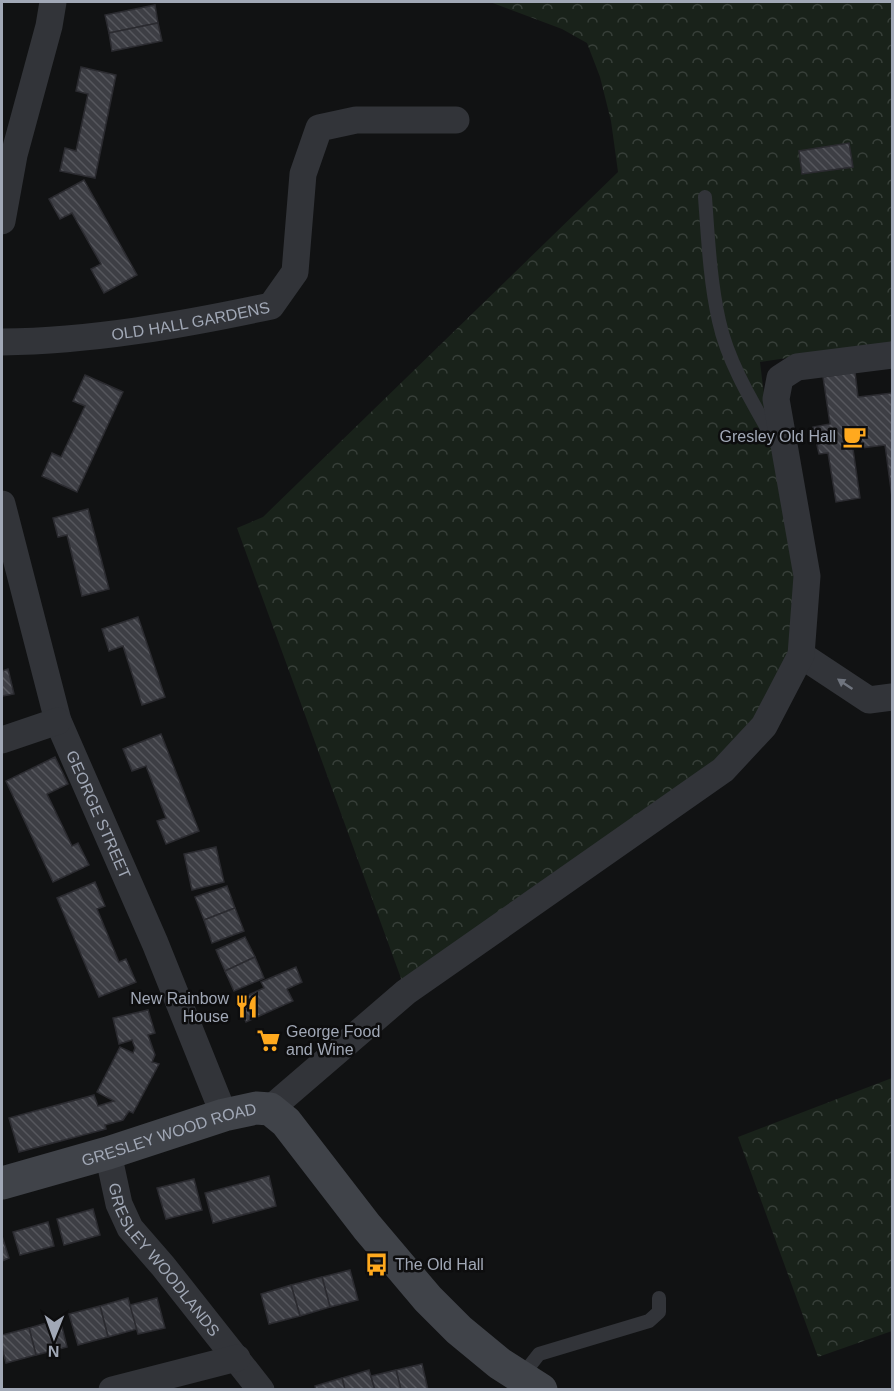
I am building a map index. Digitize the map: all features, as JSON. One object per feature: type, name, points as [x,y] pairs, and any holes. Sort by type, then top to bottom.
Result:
[{"type":"street","points":[[2,221],[14,155],[49,26],[53,2]]},
{"type":"street","name":"OLD HALL GARDENS","points":[[2,342],[44,342],[92,337],[208,320],[271,306],[295,272],[303,174],[319,128],[356,120],[456,120]]},
{"type":"street","points":[[270,1109],[406,992],[723,770],[764,726],[801,655],[807,576],[776,399],[780,378],[797,367],[892,355]]},
{"type":"street","name":"GEORGE STREET","points":[[2,504],[58,720],[155,943],[224,1115]]},
{"type":"street","points":[[801,655],[869,700],[892,697]]},
{"type":"street","points":[[2,740],[58,720]]},
{"type":"street","name":"GRESLEY WOOD ROAD","points":[[2,1183],[108,1153],[224,1115],[256,1108],[270,1109],[286,1122],[371,1232],[428,1299],[459,1330],[499,1363],[531,1383]]},
{"type":"street","name":"GRESLEY WOODLANDS","points":[[108,1153],[119,1204],[130,1228],[261,1389]]},
{"type":"street","name":"GRESLEY WOODLANDS","points":[[112,1389],[237,1358]]},
{"type":"lane","points":[[705,197],[719,322],[738,374],[787,464]]},
{"type":"lane","points":[[531,1383],[539,1354],[649,1321],[659,1312],[659,1298]]},
{"type":"green space","points":[[490,2],[892,2],[892,342],[760,362],[766,411],[807,576],[801,655],[764,726],[406,992],[237,528],[263,517],[618,172],[611,121],[600,77],[587,43],[562,29]]},
{"type":"green space","points":[[892,1078],[892,1331],[818,1357],[738,1137]]},
{"type":"building","points":[[155,5],[158,23],[109,33],[105,15]]},
{"type":"building","points":[[158,23],[162,41],[112,51],[109,33]]},
{"type":"building","points":[[81,67],[116,75],[95,178],[60,171],[65,148],[76,151],[88,94],[76,91]]},
{"type":"building","points":[[849,143],[853,167],[802,174],[799,151]]},
{"type":"building","points":[[84,180],[137,275],[104,293],[91,269],[101,264],[72,213],[60,219],[49,199]]},
{"type":"building","name":"Gresley Old Hall","points":[[855,372],[858,397],[892,393],[892,497],[885,445],[853,449],[860,498],[836,502],[828,453],[819,454],[813,427],[830,424],[823,377]]},
{"type":"building","points":[[85,375],[123,392],[77,492],[42,476],[52,453],[61,457],[85,406],[73,401]]},
{"type":"building","points":[[88,509],[109,589],[82,596],[67,535],[58,537],[53,518]]},
{"type":"building","points":[[138,617],[165,697],[142,705],[123,646],[109,651],[102,629]]},
{"type":"building","points":[[8,669],[14,694],[2,696],[2,671]]},
{"type":"building","points":[[161,734],[199,831],[166,844],[157,821],[166,818],[146,766],[132,771],[123,749]]},
{"type":"building","points":[[55,757],[68,784],[47,794],[72,846],[78,843],[89,865],[53,882],[6,781]]},
{"type":"building","points":[[216,847],[224,882],[192,890],[184,854]]},
{"type":"building","points":[[95,882],[105,906],[97,909],[119,962],[126,959],[136,982],[99,997],[57,898]]},
{"type":"building","points":[[227,886],[235,908],[204,920],[195,897]]},
{"type":"building","points":[[235,908],[244,931],[212,943],[204,920]]},
{"type":"building","points":[[245,937],[255,957],[225,971],[216,950]]},
{"type":"building","points":[[255,957],[264,978],[234,991],[225,971]]},
{"type":"building","points":[[296,967],[302,982],[287,989],[293,1001],[246,1022],[237,1000],[264,988],[261,982]]},
{"type":"building","points":[[148,1010],[155,1033],[148,1035],[155,1055],[152,1062],[159,1064],[133,1113],[129,1111],[123,1120],[105,1125],[106,1129],[19,1152],[9,1118],[94,1095],[98,1106],[114,1101],[97,1092],[120,1047],[133,1053],[135,1048],[132,1040],[119,1044],[113,1018]]},
{"type":"building","points":[[269,1176],[276,1206],[213,1223],[205,1193]]},
{"type":"building","points":[[194,1179],[202,1210],[166,1219],[157,1188]]},
{"type":"building","points":[[93,1209],[100,1235],[64,1245],[57,1219]]},
{"type":"building","points":[[48,1222],[54,1246],[20,1255],[13,1232]]},
{"type":"building","points":[[2,1236],[9,1258],[2,1261]]},
{"type":"building","points":[[350,1270],[358,1300],[330,1307],[322,1277]]},
{"type":"building","points":[[322,1277],[330,1307],[300,1316],[291,1285]]},
{"type":"building","points":[[291,1285],[300,1316],[269,1324],[261,1294]]},
{"type":"building","points":[[128,1298],[137,1329],[108,1337],[100,1306]]},
{"type":"building","points":[[157,1298],[165,1328],[138,1334],[130,1305]]},
{"type":"building","points":[[100,1306],[108,1337],[78,1345],[69,1314]]},
{"type":"building","points":[[60,1319],[67,1347],[36,1355],[29,1328]]},
{"type":"building","points":[[29,1328],[36,1355],[6,1363],[2,1335]]},
{"type":"building","points":[[422,1364],[428,1390],[401,1390],[396,1370]]},
{"type":"building","points":[[369,1370],[375,1390],[345,1390],[342,1378]]},
{"type":"building","points":[[396,1370],[401,1390],[375,1390],[371,1376]]},
{"type":"building","points":[[342,1378],[345,1390],[316,1390],[315,1386]]},
{"type":"place","name":"Gresley Old Hall","points":[[854,436]]},
{"type":"place","name":"New Rainbow House","points":[[247,1007]]},
{"type":"place","name":"George Food and Wine","points":[[268,1040]]},
{"type":"place","name":"The Old Hall","points":[[377,1264]]}]
